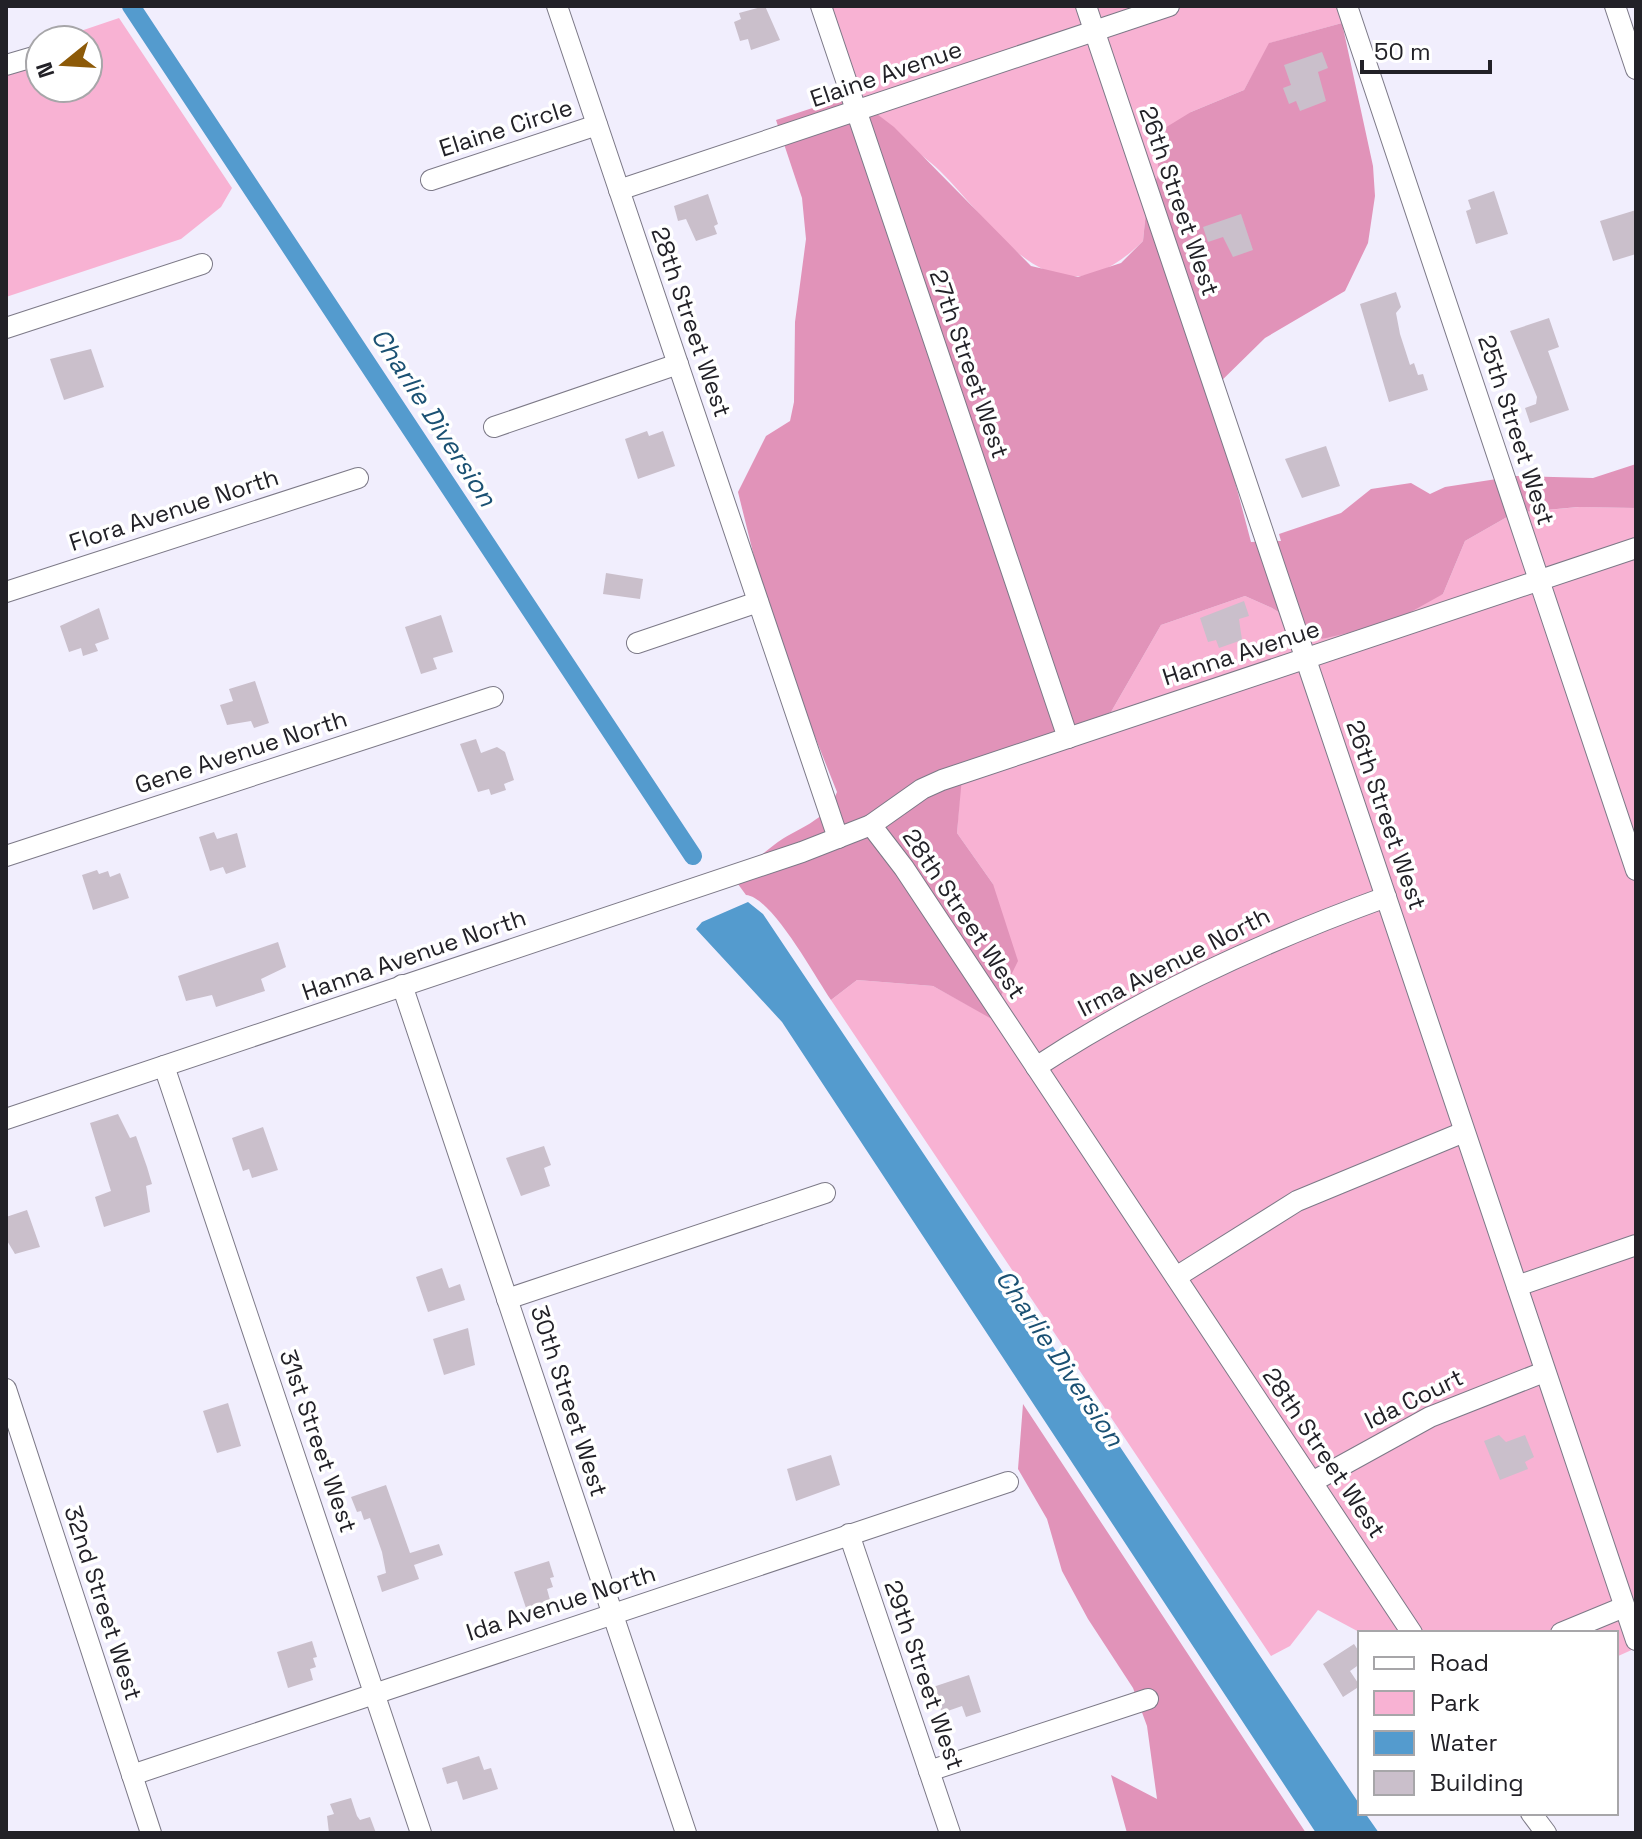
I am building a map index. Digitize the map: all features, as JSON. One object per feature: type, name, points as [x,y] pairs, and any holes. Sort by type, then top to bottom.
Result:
[{"type":"street","name":"28th Street West","points":[[557,6],[838,838],[871,825],[904,868],[1411,1631]]},
{"type":"street","name":"27th Street West","points":[[821,6],[1068,738]]},
{"type":"street","name":"26th Street West","points":[[1086,6],[1636,1640]]},
{"type":"street","name":"Elaine Avenue","points":[[619,190],[1169,6]]},
{"type":"street","name":"25th Street West","points":[[1347,6],[1636,870]]},
{"type":"street","points":[[1615,6],[1636,69]]},
{"type":"street","name":"Elaine Circle","points":[[431,180],[597,125]]},
{"type":"street","points":[[6,328],[202,264]]},
{"type":"street","points":[[494,427],[678,364]]},
{"type":"street","name":"Flora Avenue North","points":[[6,592],[358,478]]},
{"type":"street","name":"Hanna Avenue","points":[[871,825],[922,789],[1636,548]]},
{"type":"street","points":[[637,643],[758,602]]},
{"type":"street","name":"Gene Avenue North","points":[[6,856],[493,697]]},
{"type":"street","name":"Hanna Avenue North","points":[[6,1119],[838,838]]},
{"type":"street","name":"Irma Avenue North","points":[[1036,1067],[1117,1016],[1237,954],[1386,897]]},
{"type":"street","name":"30th Street West","points":[[402,985],[686,1833]]},
{"type":"street","name":"31st Street West","points":[[164,1066],[421,1833]]},
{"type":"street","points":[[1176,1277],[1297,1201],[1464,1132]]},
{"type":"street","points":[[507,1299],[825,1193]]},
{"type":"street","points":[[1517,1286],[1636,1245]]},
{"type":"street","name":"Ida Court","points":[[1312,1482],[1430,1417],[1544,1372]]},
{"type":"street","name":"32nd Street West","points":[[6,1389],[151,1833]]},
{"type":"street","name":"Ida Avenue North","points":[[132,1775],[1008,1482]]},
{"type":"street","name":"29th Street West","points":[[849,1534],[950,1833]]},
{"type":"street","points":[[1566,1631],[1624,1607]]},
{"type":"street","points":[[929,1771],[1148,1699]]},
{"type":"street","points":[[1532,1815],[1546,1833]]},
{"type":"green space","points":[[823,6],[1336,6],[1342,23],[1270,43],[1244,90],[1191,112],[1147,201],[1143,241],[1111,266],[1081,276],[1054,274],[1029,261],[1006,242],[939,170],[858,101],[843,73]]},
{"type":"green space","points":[[119,18],[232,188],[221,207],[181,239],[6,297],[6,56],[24,50],[24,104],[104,104],[104,24],[101,24]]},
{"type":"green space","points":[[1579,507],[1636,508],[1636,1648],[1618,1656],[1618,1631],[1358,1631],[1318,1610],[1290,1646],[1271,1656],[831,1000],[857,980],[933,986],[990,1017],[993,884],[957,833],[961,777],[1111,712],[1161,625],[1245,596],[1272,608],[1322,639],[1443,594],[1465,541],[1514,513]]},
{"type":"shaded area","points":[[1342,23],[1373,166],[1375,196],[1368,243],[1345,291],[1265,338],[1211,391],[1251,542],[1281,541],[1279,534],[1341,513],[1371,489],[1411,483],[1430,494],[1445,487],[1516,476],[1593,478],[1636,464],[1636,508],[1578,507],[1514,513],[1465,541],[1443,594],[1391,623],[1322,639],[1272,608],[1245,596],[1161,625],[1111,712],[962,777],[957,833],[993,884],[1018,961],[990,1018],[933,986],[857,980],[831,1000],[780,923],[756,899],[746,895],[735,880],[774,845],[818,818],[837,792],[772,629],[738,492],[766,436],[790,421],[794,402],[795,322],[806,239],[802,198],[776,120],[852,95],[894,127],[1031,266],[1078,277],[1121,263],[1143,241],[1147,201],[1159,173],[1155,134],[1191,112],[1244,90],[1269,43]]},
{"type":"shaded area","points":[[1023,1404],[1306,1833],[1127,1833],[1111,1775],[1157,1799],[1147,1726],[1133,1688],[1088,1619],[1062,1571],[1047,1519],[1018,1469]]},
{"type":"water","points":[[748,902],[763,914],[1358,1802],[1358,1815],[1366,1815],[1379,1833],[1316,1833],[782,1022],[696,929],[702,922]]},
{"type":"building","points":[[765,6],[780,40],[751,50],[748,39],[740,41],[734,22],[741,19],[739,13]]},
{"type":"building","points":[[1322,52],[1328,68],[1318,72],[1326,101],[1300,111],[1296,101],[1289,104],[1283,88],[1291,85],[1284,65]]},
{"type":"building","points":[[1494,191],[1508,234],[1476,244],[1466,211],[1471,209],[1468,200]]},
{"type":"building","points":[[708,194],[718,224],[714,226],[717,234],[696,241],[686,219],[678,221],[674,206]]},
{"type":"building","points":[[1636,210],[1636,254],[1613,261],[1600,221]]},
{"type":"building","points":[[1241,214],[1253,250],[1233,257],[1223,237],[1208,242],[1203,227]]},
{"type":"building","points":[[1396,292],[1401,307],[1396,313],[1400,334],[1410,365],[1414,363],[1418,375],[1423,374],[1428,390],[1389,402],[1360,304]]},
{"type":"building","points":[[1549,318],[1559,347],[1548,351],[1569,410],[1530,423],[1525,408],[1536,404],[1537,397],[1510,331]]},
{"type":"building","points":[[91,349],[104,387],[64,400],[50,359]]},
{"type":"building","points":[[647,431],[649,436],[663,431],[675,466],[638,479],[625,439]]},
{"type":"building","points":[[1326,446],[1340,486],[1302,498],[1285,459]]},
{"type":"building","points":[[606,573],[643,579],[640,599],[603,594]]},
{"type":"building","points":[[1244,601],[1249,616],[1239,619],[1242,640],[1219,648],[1216,640],[1208,642],[1200,618]]},
{"type":"building","points":[[99,608],[109,639],[95,644],[98,651],[83,656],[81,648],[69,652],[60,626]]},
{"type":"building","points":[[441,615],[453,652],[433,658],[437,669],[421,674],[405,627]]},
{"type":"building","points":[[255,681],[269,723],[254,728],[251,721],[227,725],[220,705],[233,701],[229,689]]},
{"type":"building","points":[[476,739],[481,753],[497,747],[505,752],[514,780],[504,784],[506,790],[491,795],[489,789],[478,792],[460,744]]},
{"type":"building","points":[[214,832],[217,839],[237,833],[246,867],[226,874],[223,867],[210,871],[199,837]]},
{"type":"building","points":[[97,870],[99,874],[108,871],[110,877],[120,873],[129,898],[93,910],[82,875]]},
{"type":"building","points":[[278,942],[286,967],[261,979],[265,991],[216,1007],[212,995],[186,1001],[178,976]]},
{"type":"building","points":[[118,1114],[130,1138],[136,1136],[147,1167],[152,1184],[146,1186],[150,1212],[104,1227],[95,1197],[111,1191],[90,1123]]},
{"type":"building","points":[[263,1127],[278,1170],[252,1178],[249,1169],[243,1171],[232,1138]]},
{"type":"building","points":[[544,1146],[551,1165],[544,1168],[550,1186],[521,1196],[506,1158]]},
{"type":"building","points":[[27,1210],[40,1247],[15,1254],[6,1239],[6,1217]]},
{"type":"building","points":[[442,1268],[449,1288],[460,1284],[465,1300],[428,1312],[416,1277]]},
{"type":"building","points":[[468,1328],[475,1365],[444,1375],[433,1339]]},
{"type":"building","points":[[228,1403],[241,1446],[217,1453],[203,1411]]},
{"type":"building","points":[[1499,1435],[1506,1442],[1525,1435],[1534,1457],[1525,1462],[1528,1469],[1500,1480],[1484,1441]]},
{"type":"building","points":[[831,1455],[840,1485],[796,1501],[787,1469]]},
{"type":"building","points":[[386,1485],[410,1553],[439,1544],[443,1555],[414,1565],[419,1579],[382,1592],[377,1576],[386,1573],[382,1552],[370,1518],[364,1520],[351,1497]]},
{"type":"building","points":[[549,1561],[554,1577],[550,1578],[553,1587],[547,1589],[550,1600],[526,1608],[514,1572]]},
{"type":"building","points":[[312,1641],[317,1657],[313,1658],[316,1667],[310,1669],[313,1680],[288,1688],[277,1652]]},
{"type":"building","points":[[1354,1644],[1358,1650],[1358,1665],[1350,1671],[1358,1687],[1343,1697],[1323,1664]]},
{"type":"building","points":[[969,1675],[981,1712],[966,1717],[962,1706],[942,1713],[933,1687]]},
{"type":"building","points":[[479,1756],[484,1770],[491,1768],[498,1789],[463,1800],[457,1781],[447,1784],[442,1768]]},
{"type":"building","points":[[351,1798],[357,1816],[360,1820],[370,1817],[376,1833],[329,1833],[327,1816],[334,1814],[330,1804]]},
{"type":"waterway","name":"Charlie Diversion","points":[[131,6],[693,856]]}]
